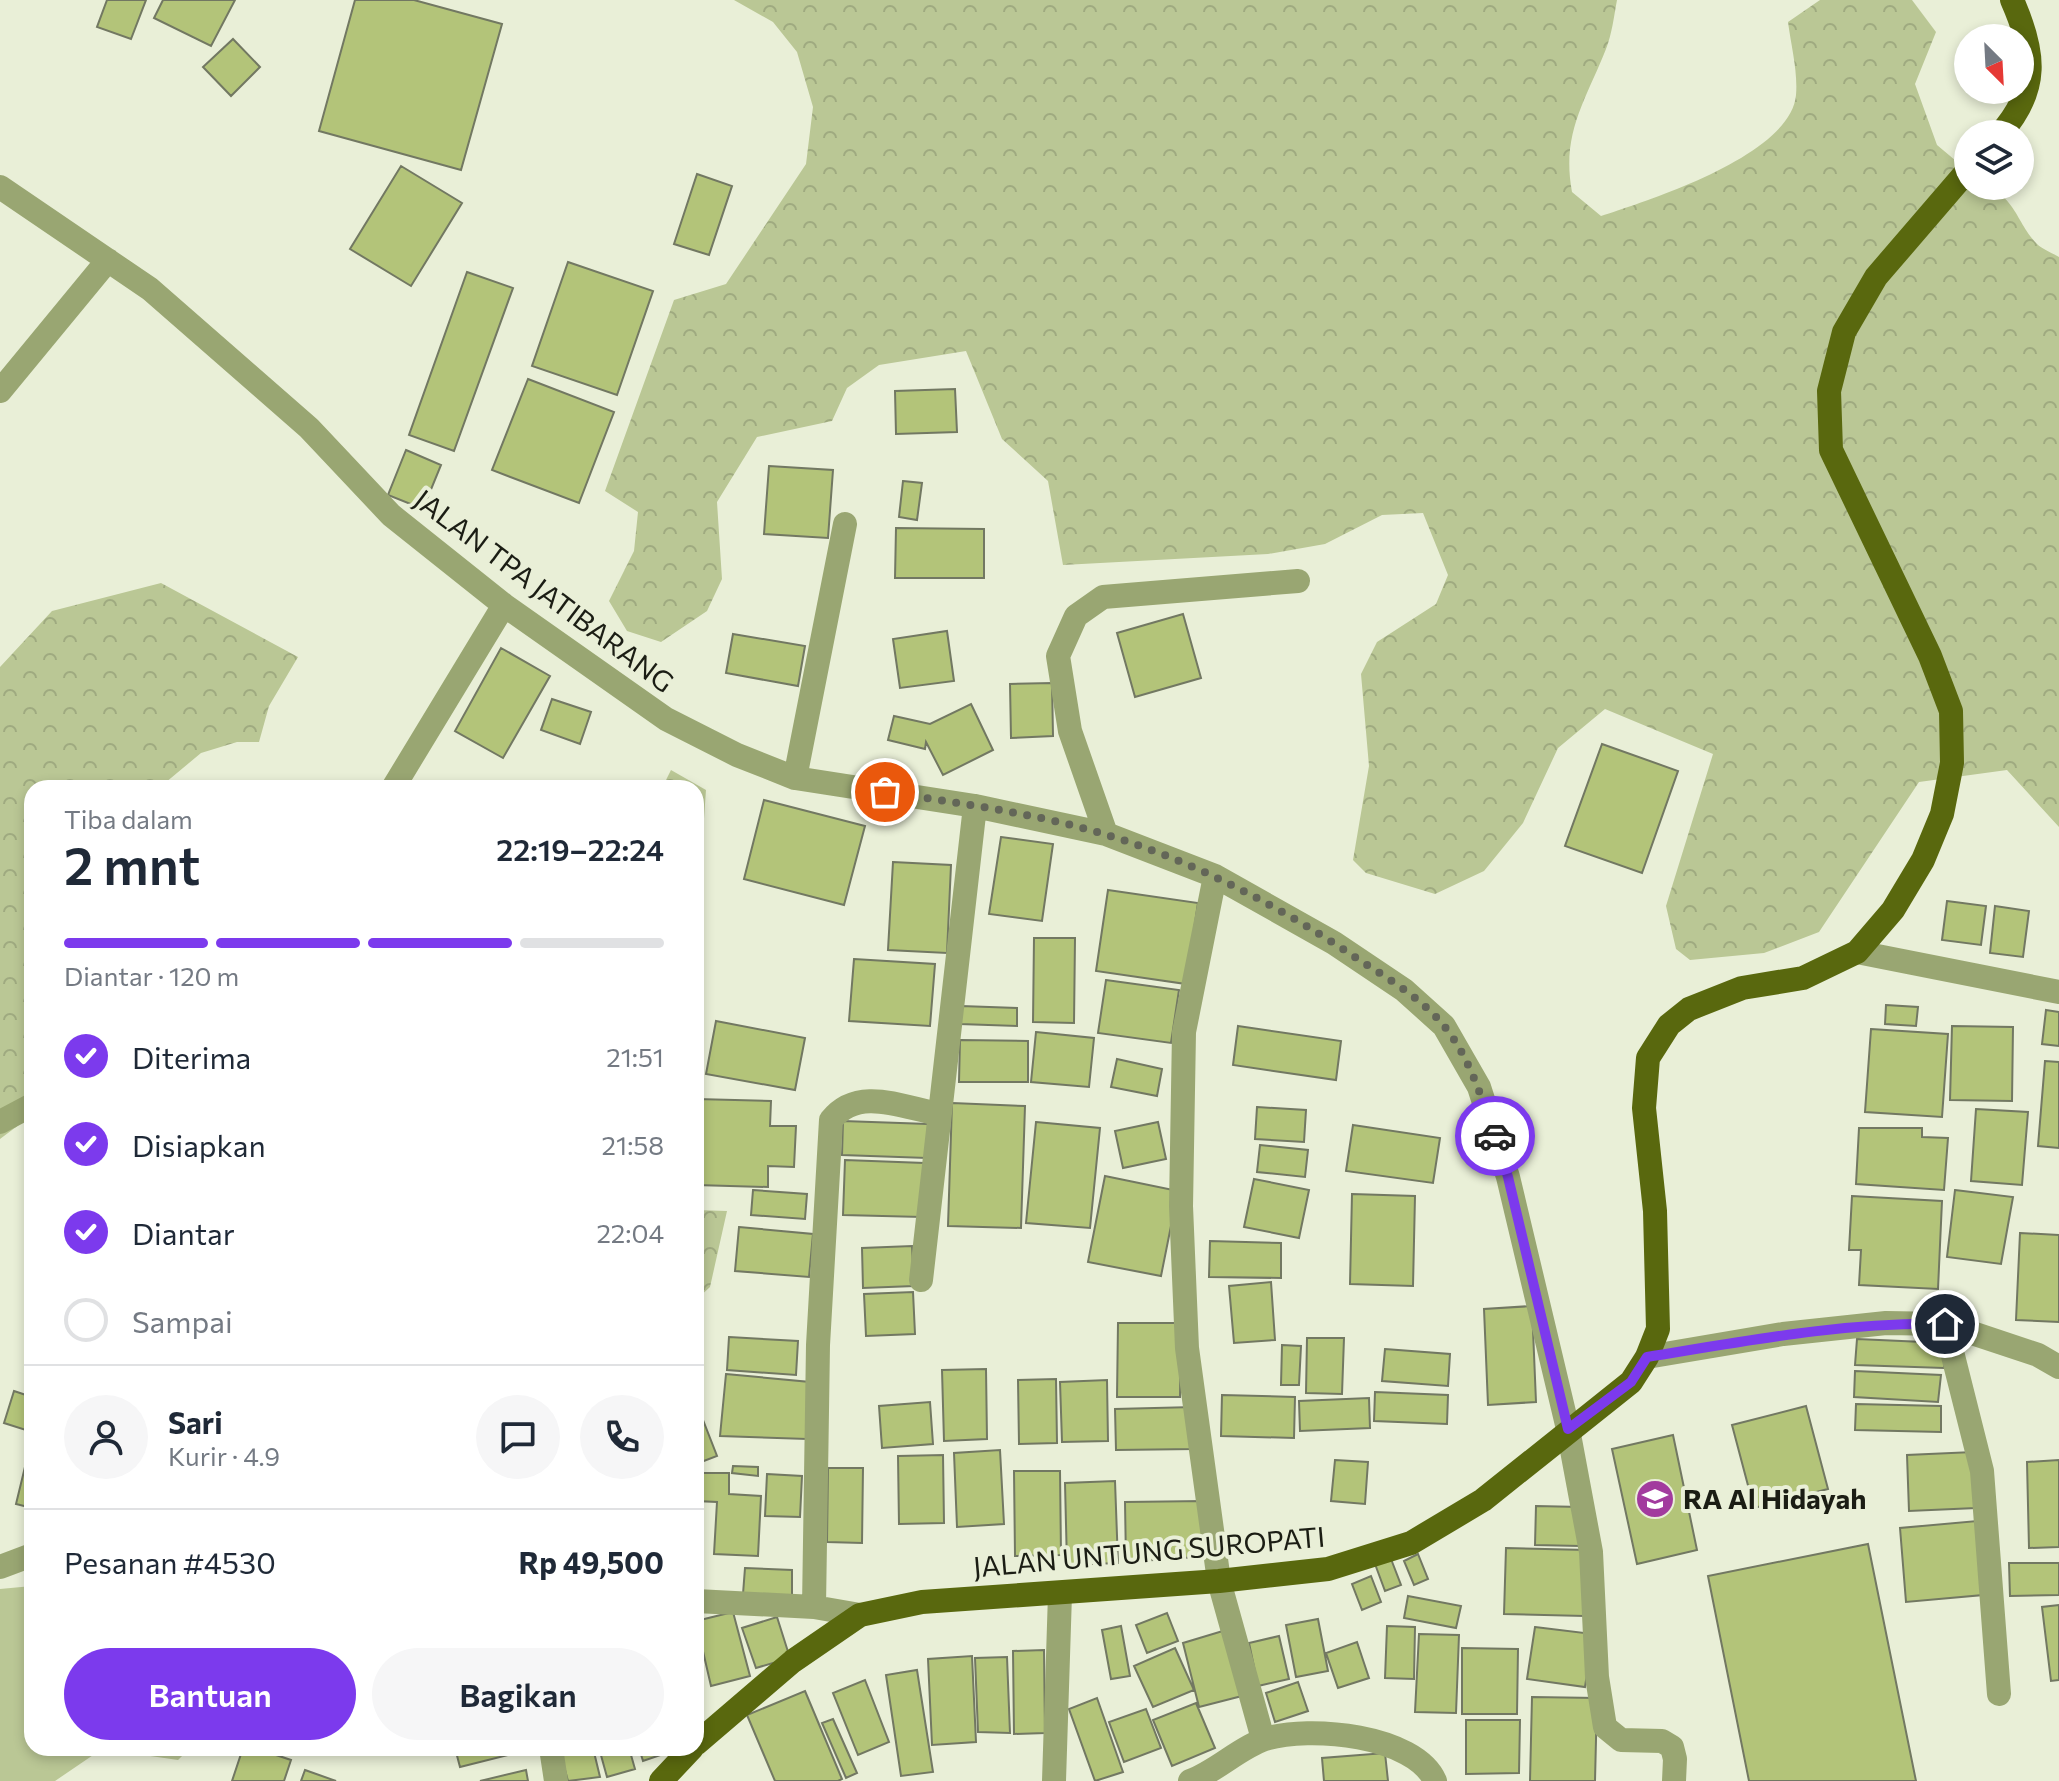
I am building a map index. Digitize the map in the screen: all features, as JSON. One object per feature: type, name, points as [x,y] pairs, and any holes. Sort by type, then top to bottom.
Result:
[{"type":"main road","points":[[2012,0],[2022,23],[2031,68],[2028,88],[2013,120]]},
{"type":"main road","name":"JALAN UNTUNG SUROPATI","points":[[704,1737],[793,1661],[860,1615],[922,1602],[1060,1594],[1328,1569],[1411,1543],[1483,1500],[1568,1429],[1631,1382],[1647,1357],[1658,1329],[1655,1211],[1644,1108],[1648,1058],[1669,1025],[1689,1009],[1742,988],[1803,978],[1857,952],[1893,910],[1923,860],[1942,814],[1952,763],[1951,711],[1930,656],[1831,450],[1829,391],[1844,332],[1876,277],[1954,186]]},
{"type":"main road","name":"JALAN UNTUNG SUROPATI","points":[[661,1781],[685,1756]]},
{"type":"street","name":"JALAN TPA JATIBARANG","points":[[0,187],[150,289],[309,428],[391,515],[504,605],[666,719],[737,755],[795,778],[975,806],[1106,834],[1215,876],[1334,943],[1404,990],[1444,1026],[1479,1087],[1508,1177],[1568,1429],[1591,1552],[1597,1677],[1605,1727],[1621,1740],[1662,1741],[1672,1747],[1674,1781]]},
{"type":"street","points":[[0,391],[108,260]]},
{"type":"street","points":[[795,778],[845,524]]},
{"type":"street","points":[[1106,834],[1070,731],[1058,656],[1076,616],[1103,597],[1298,581]]},
{"type":"street","points":[[398,780],[504,605]]},
{"type":"street","points":[[921,1280],[975,806]]},
{"type":"street","points":[[1215,876],[1184,1032],[1181,1206],[1187,1348],[1219,1581],[1263,1739]]},
{"type":"street","points":[[1857,952],[2059,992]]},
{"type":"street","points":[[814,1607],[818,1345],[831,1120],[842,1106],[860,1099],[939,1114]]},
{"type":"street","points":[[0,1122],[24,1109]]},
{"type":"street","points":[[1647,1357],[1857,1326],[1945,1324],[2038,1355],[2059,1367]]},
{"type":"street","points":[[1945,1324],[1982,1471],[1999,1694]]},
{"type":"street","points":[[0,1567],[24,1558]]},
{"type":"street","points":[[1054,1781],[1060,1594]]},
{"type":"street","points":[[704,1601],[814,1607],[860,1615]]},
{"type":"street","points":[[1190,1781],[1216,1770],[1263,1739],[1320,1732],[1379,1743],[1416,1756],[1430,1769],[1435,1781]]},
{"type":"street","points":[[552,1756],[556,1781]]},
{"type":"green space","points":[[734,0],[1617,0],[1608,43],[1577,118],[1570,152],[1572,192],[1601,216],[1683,187],[1745,155],[1770,137],[1788,117],[1796,95],[1788,22],[1820,0],[1912,0],[1936,32],[1915,84],[1937,145],[1954,159],[1954,200],[2006,200],[2037,244],[2059,257],[2059,827],[2007,770],[1919,782],[1819,932],[1764,953],[1690,960],[1676,949],[1666,906],[1713,754],[1605,709],[1558,748],[1523,823],[1484,871],[1435,894],[1366,873],[1353,860],[1369,766],[1361,674],[1377,642],[1436,604],[1448,575],[1423,513],[1382,515],[1325,544],[1268,554],[1063,565],[1048,481],[1002,439],[966,351],[879,365],[847,388],[832,421],[757,437],[717,502],[722,579],[707,611],[661,642],[627,631],[609,601],[634,551],[638,512],[605,491],[674,300],[726,284],[806,164],[813,107],[797,52],[773,22]]},
{"type":"green space","points":[[161,583],[298,657],[269,706],[259,742],[237,742],[201,753],[169,780],[24,780],[24,1121],[0,1139],[0,667],[52,611]]},
{"type":"green space","points":[[671,770],[688,780],[666,780]]},
{"type":"green space","points":[[704,1210],[727,1211],[710,1287],[704,1293]]},
{"type":"green space","points":[[24,1587],[24,1756],[92,1756],[55,1781],[0,1781],[0,1589]]},
{"type":"green space","points":[[150,1756],[182,1756],[178,1760]]},
{"type":"building","points":[[107,0],[146,0],[131,39],[97,27]]},
{"type":"building","points":[[163,0],[235,0],[211,46],[154,18]]},
{"type":"building","points":[[355,0],[414,0],[502,24],[461,170],[319,131]]},
{"type":"building","points":[[233,39],[260,67],[231,96],[203,67]]},
{"type":"building","points":[[401,166],[462,203],[411,286],[350,249]]},
{"type":"building","points":[[697,174],[732,186],[709,255],[674,244]]},
{"type":"building","points":[[568,262],[653,291],[617,395],[532,366]]},
{"type":"building","points":[[467,272],[513,288],[454,451],[409,435]]},
{"type":"building","points":[[528,379],[614,412],[579,503],[492,470]]},
{"type":"building","points":[[955,389],[957,432],[896,434],[895,391]]},
{"type":"building","points":[[406,450],[441,465],[423,509],[388,495]]},
{"type":"building","points":[[769,466],[833,470],[828,538],[764,534]]},
{"type":"building","points":[[903,481],[922,483],[917,520],[899,517]]},
{"type":"building","points":[[896,528],[984,529],[984,578],[895,578]]},
{"type":"building","points":[[1183,614],[1201,678],[1135,697],[1117,633]]},
{"type":"building","points":[[947,631],[954,681],[900,688],[893,639]]},
{"type":"building","points":[[733,634],[805,646],[798,686],[726,673]]},
{"type":"building","points":[[501,648],[550,676],[503,758],[455,731]]},
{"type":"building","points":[[1052,683],[1053,736],[1011,738],[1010,684]]},
{"type":"building","points":[[552,699],[591,712],[580,744],[541,730]]},
{"type":"building","points":[[971,704],[993,750],[943,775],[926,742],[925,749],[888,740],[894,716],[930,724]]},
{"type":"building","points":[[1602,744],[1678,771],[1642,873],[1565,846]]},
{"type":"building","points":[[764,800],[865,826],[844,905],[744,879]]},
{"type":"building","points":[[1001,837],[1053,844],[1042,921],[989,914]]},
{"type":"building","points":[[893,862],[951,865],[947,953],[888,950]]},
{"type":"building","points":[[1108,890],[1198,903],[1186,984],[1096,971]]},
{"type":"building","points":[[1947,901],[1986,906],[1981,945],[1942,940]]},
{"type":"building","points":[[1995,906],[2029,911],[2023,957],[1990,953]]},
{"type":"building","points":[[1034,938],[1075,938],[1074,1023],[1033,1022]]},
{"type":"building","points":[[854,959],[935,964],[930,1026],[849,1021]]},
{"type":"building","points":[[1106,980],[1179,990],[1171,1043],[1098,1033]]},
{"type":"building","points":[[1886,1005],[1918,1007],[1916,1026],[1885,1024]]},
{"type":"building","points":[[961,1006],[1017,1008],[1017,1026],[960,1024]]},
{"type":"building","points":[[2046,1010],[2059,1012],[2059,1046],[2042,1044]]},
{"type":"building","points":[[716,1021],[805,1038],[795,1090],[706,1074]]},
{"type":"building","points":[[1238,1026],[1341,1041],[1336,1080],[1233,1065]]},
{"type":"building","points":[[1952,1026],[2013,1027],[2012,1101],[1950,1100]]},
{"type":"building","points":[[1871,1029],[1948,1034],[1942,1117],[1865,1112]]},
{"type":"building","points":[[1036,1032],[1094,1038],[1089,1087],[1031,1082]]},
{"type":"building","points":[[960,1040],[1028,1041],[1028,1082],[959,1082]]},
{"type":"building","points":[[1117,1059],[1162,1069],[1157,1096],[1111,1087]]},
{"type":"building","points":[[2045,1061],[2059,1062],[2059,1148],[2038,1146]]},
{"type":"building","points":[[704,1099],[771,1101],[770,1126],[796,1126],[794,1167],[768,1166],[768,1187],[704,1185]]},
{"type":"building","points":[[952,1103],[1025,1106],[1021,1228],[948,1226]]},
{"type":"building","points":[[1257,1107],[1306,1110],[1304,1142],[1255,1139]]},
{"type":"building","points":[[1976,1109],[2028,1112],[2022,1185],[1971,1181]]},
{"type":"building","points":[[843,1121],[928,1124],[927,1158],[842,1155]]},
{"type":"building","points":[[1036,1122],[1100,1128],[1090,1228],[1026,1223]]},
{"type":"building","points":[[1158,1122],[1166,1159],[1123,1168],[1115,1131]]},
{"type":"building","points":[[1353,1125],[1440,1138],[1433,1183],[1346,1171]]},
{"type":"building","points":[[1859,1128],[1922,1128],[1922,1137],[1948,1138],[1944,1190],[1856,1184]]},
{"type":"building","points":[[1260,1145],[1308,1150],[1305,1177],[1257,1172]]},
{"type":"building","points":[[845,1160],[924,1163],[922,1217],[843,1215]]},
{"type":"building","points":[[1105,1176],[1178,1191],[1161,1276],[1088,1262]]},
{"type":"building","points":[[1254,1179],[1309,1190],[1299,1238],[1244,1227]]},
{"type":"building","points":[[753,1190],[807,1194],[805,1219],[751,1215]]},
{"type":"building","points":[[1955,1190],[2013,1197],[2001,1264],[1947,1257]]},
{"type":"building","points":[[1352,1194],[1415,1196],[1413,1286],[1350,1284]]},
{"type":"building","points":[[1852,1196],[1942,1201],[1938,1289],[1859,1285],[1861,1250],[1849,1250]]},
{"type":"building","points":[[739,1227],[813,1234],[809,1277],[735,1271]]},
{"type":"building","points":[[2020,1233],[2059,1235],[2059,1322],[2016,1320]]},
{"type":"building","points":[[1210,1241],[1281,1243],[1281,1278],[1209,1277]]},
{"type":"building","points":[[912,1246],[914,1286],[863,1288],[862,1248]]},
{"type":"building","points":[[1271,1282],[1275,1340],[1234,1343],[1229,1286]]},
{"type":"building","points":[[913,1292],[915,1334],[866,1336],[864,1294]]},
{"type":"building","points":[[1532,1306],[1536,1402],[1488,1405],[1484,1309]]},
{"type":"building","points":[[1118,1323],[1181,1323],[1180,1397],[1117,1397]]},
{"type":"building","points":[[729,1337],[798,1341],[796,1375],[727,1370]]},
{"type":"building","points":[[1307,1338],[1344,1338],[1342,1394],[1306,1393]]},
{"type":"building","points":[[1857,1339],[1945,1343],[1944,1368],[1855,1365]]},
{"type":"building","points":[[1282,1345],[1301,1346],[1299,1385],[1281,1385]]},
{"type":"building","points":[[1385,1349],[1450,1354],[1448,1386],[1382,1381]]},
{"type":"building","points":[[986,1369],[987,1439],[944,1441],[942,1370]]},
{"type":"building","points":[[1855,1371],[1941,1375],[1938,1402],[1854,1397]]},
{"type":"building","points":[[726,1374],[810,1382],[807,1439],[720,1436]]},
{"type":"building","points":[[1056,1379],[1057,1443],[1019,1444],[1018,1380]]},
{"type":"building","points":[[1107,1380],[1108,1441],[1062,1442],[1060,1382]]},
{"type":"building","points":[[14,1391],[24,1394],[24,1429],[4,1423]]},
{"type":"building","points":[[1375,1392],[1448,1395],[1447,1424],[1374,1421]]},
{"type":"building","points":[[1222,1395],[1295,1397],[1294,1438],[1221,1436]]},
{"type":"building","points":[[1369,1398],[1370,1428],[1300,1431],[1299,1401]]},
{"type":"building","points":[[930,1402],[933,1444],[882,1448],[879,1406]]},
{"type":"building","points":[[1856,1404],[1941,1406],[1941,1432],[1855,1430]]},
{"type":"building","points":[[1806,1406],[1828,1489],[1754,1508],[1732,1425]]},
{"type":"building","points":[[1194,1407],[1195,1449],[1116,1450],[1115,1409]]},
{"type":"building","points":[[704,1423],[717,1456],[704,1461]]},
{"type":"building","name":"RA Al Hidayah","points":[[1673,1435],[1697,1550],[1637,1564],[1612,1449]]},
{"type":"building","points":[[1000,1450],[1004,1524],[957,1527],[954,1453]]},
{"type":"building","points":[[1973,1452],[1976,1508],[1909,1511],[1907,1455]]},
{"type":"building","points":[[943,1455],[944,1523],[899,1524],[898,1456]]},
{"type":"building","points":[[1335,1460],[1368,1462],[1365,1504],[1331,1501]]},
{"type":"building","points":[[2059,1460],[2059,1547],[2029,1548],[2027,1462]]},
{"type":"building","points":[[733,1466],[758,1467],[758,1476],[732,1473]]},
{"type":"building","points":[[828,1468],[863,1468],[862,1543],[827,1542]]},
{"type":"building","points":[[24,1471],[24,1506],[16,1504]]},
{"type":"building","points":[[1014,1471],[1060,1471],[1061,1555],[1015,1556]]},
{"type":"building","points":[[704,1473],[729,1473],[729,1494],[761,1496],[758,1556],[714,1554],[717,1502],[704,1501]]},
{"type":"building","points":[[767,1474],[802,1476],[800,1517],[765,1516]]},
{"type":"building","points":[[1115,1481],[1118,1563],[1067,1565],[1065,1483]]},
{"type":"building","points":[[1204,1501],[1211,1556],[1126,1562],[1125,1502]]},
{"type":"building","points":[[1536,1506],[1581,1507],[1580,1546],[1535,1545]]},
{"type":"building","points":[[1977,1521],[1983,1595],[1906,1602],[1900,1528]]},
{"type":"building","points":[[1868,1544],[1916,1781],[1749,1781],[1708,1576]]},
{"type":"building","points":[[1506,1548],[1587,1550],[1584,1616],[1504,1614]]},
{"type":"building","points":[[1418,1554],[1428,1579],[1414,1585],[1404,1561]]},
{"type":"building","points":[[1391,1559],[1401,1585],[1385,1591],[1375,1564]]},
{"type":"building","points":[[2009,1563],[2059,1563],[2059,1595],[2010,1596]]},
{"type":"building","points":[[745,1568],[792,1570],[792,1596],[743,1594]]},
{"type":"building","points":[[1371,1576],[1381,1602],[1362,1610],[1352,1584]]},
{"type":"building","points":[[1408,1596],[1461,1606],[1456,1628],[1404,1618]]},
{"type":"building","points":[[2059,1605],[2059,1680],[2051,1681],[2042,1607]]},
{"type":"building","points":[[733,1612],[750,1676],[711,1686],[704,1656],[704,1619]]},
{"type":"building","points":[[1167,1613],[1178,1641],[1147,1653],[1136,1625]]},
{"type":"building","points":[[777,1617],[790,1658],[756,1668],[742,1628]]},
{"type":"building","points":[[1318,1619],[1328,1671],[1296,1677],[1286,1625]]},
{"type":"building","points":[[1121,1626],[1130,1676],[1111,1679],[1102,1630]]},
{"type":"building","points":[[1387,1626],[1415,1627],[1414,1679],[1385,1678]]},
{"type":"building","points":[[1535,1627],[1593,1634],[1585,1687],[1527,1679]]},
{"type":"building","points":[[1226,1630],[1242,1696],[1199,1707],[1183,1643]]},
{"type":"building","points":[[1419,1634],[1459,1635],[1456,1713],[1415,1712]]},
{"type":"building","points":[[1279,1636],[1289,1679],[1258,1686],[1249,1643]]},
{"type":"building","points":[[1357,1642],[1369,1678],[1338,1688],[1326,1653]]},
{"type":"building","points":[[1175,1648],[1194,1690],[1153,1707],[1134,1666]]},
{"type":"building","points":[[1462,1648],[1518,1649],[1517,1714],[1462,1714]]},
{"type":"building","points":[[1044,1650],[1045,1733],[1014,1734],[1013,1651]]},
{"type":"building","points":[[972,1656],[976,1742],[932,1745],[928,1659]]},
{"type":"building","points":[[1007,1657],[1010,1733],[978,1732],[975,1658]]},
{"type":"building","points":[[917,1670],[933,1772],[901,1776],[886,1675]]},
{"type":"building","points":[[865,1680],[889,1742],[858,1755],[833,1693]]},
{"type":"building","points":[[1298,1682],[1308,1711],[1275,1722],[1266,1693]]},
{"type":"building","points":[[805,1691],[842,1779],[838,1781],[775,1781],[747,1715]]},
{"type":"building","points":[[1532,1697],[1597,1698],[1595,1781],[1530,1781]]},
{"type":"building","points":[[1097,1698],[1123,1772],[1095,1781],[1069,1709]]},
{"type":"building","points":[[1196,1703],[1215,1748],[1172,1766],[1153,1720]]},
{"type":"building","points":[[1146,1709],[1161,1748],[1124,1762],[1109,1722]]},
{"type":"building","points":[[833,1719],[857,1773],[846,1778],[822,1723]]},
{"type":"building","points":[[1466,1720],[1520,1720],[1519,1773],[1466,1774]]},
{"type":"building","points":[[1385,1753],[1388,1781],[1324,1781],[1322,1758]]},
{"type":"building","points":[[240,1756],[279,1756],[291,1760],[284,1781],[232,1781]]},
{"type":"building","points":[[457,1756],[504,1756],[460,1767]]},
{"type":"building","points":[[561,1756],[595,1756],[600,1777],[568,1781]]},
{"type":"building","points":[[601,1756],[631,1756],[635,1769],[607,1777]]},
{"type":"building","points":[[305,1770],[336,1781],[301,1781]]},
{"type":"building","points":[[526,1770],[528,1781],[480,1781]]},
{"type":"way so far","points":[[885,792],[975,806],[1106,834],[1215,876],[1334,943],[1404,990],[1444,1026],[1479,1087],[1495,1136]]},
{"type":"place","name":"RA Al Hidayah","points":[[1655,1499]]},
{"type":"route","points":[[1495,1136],[1508,1177],[1568,1429],[1631,1382],[1647,1357],[1783,1334],[1886,1323],[1945,1324]]}]
